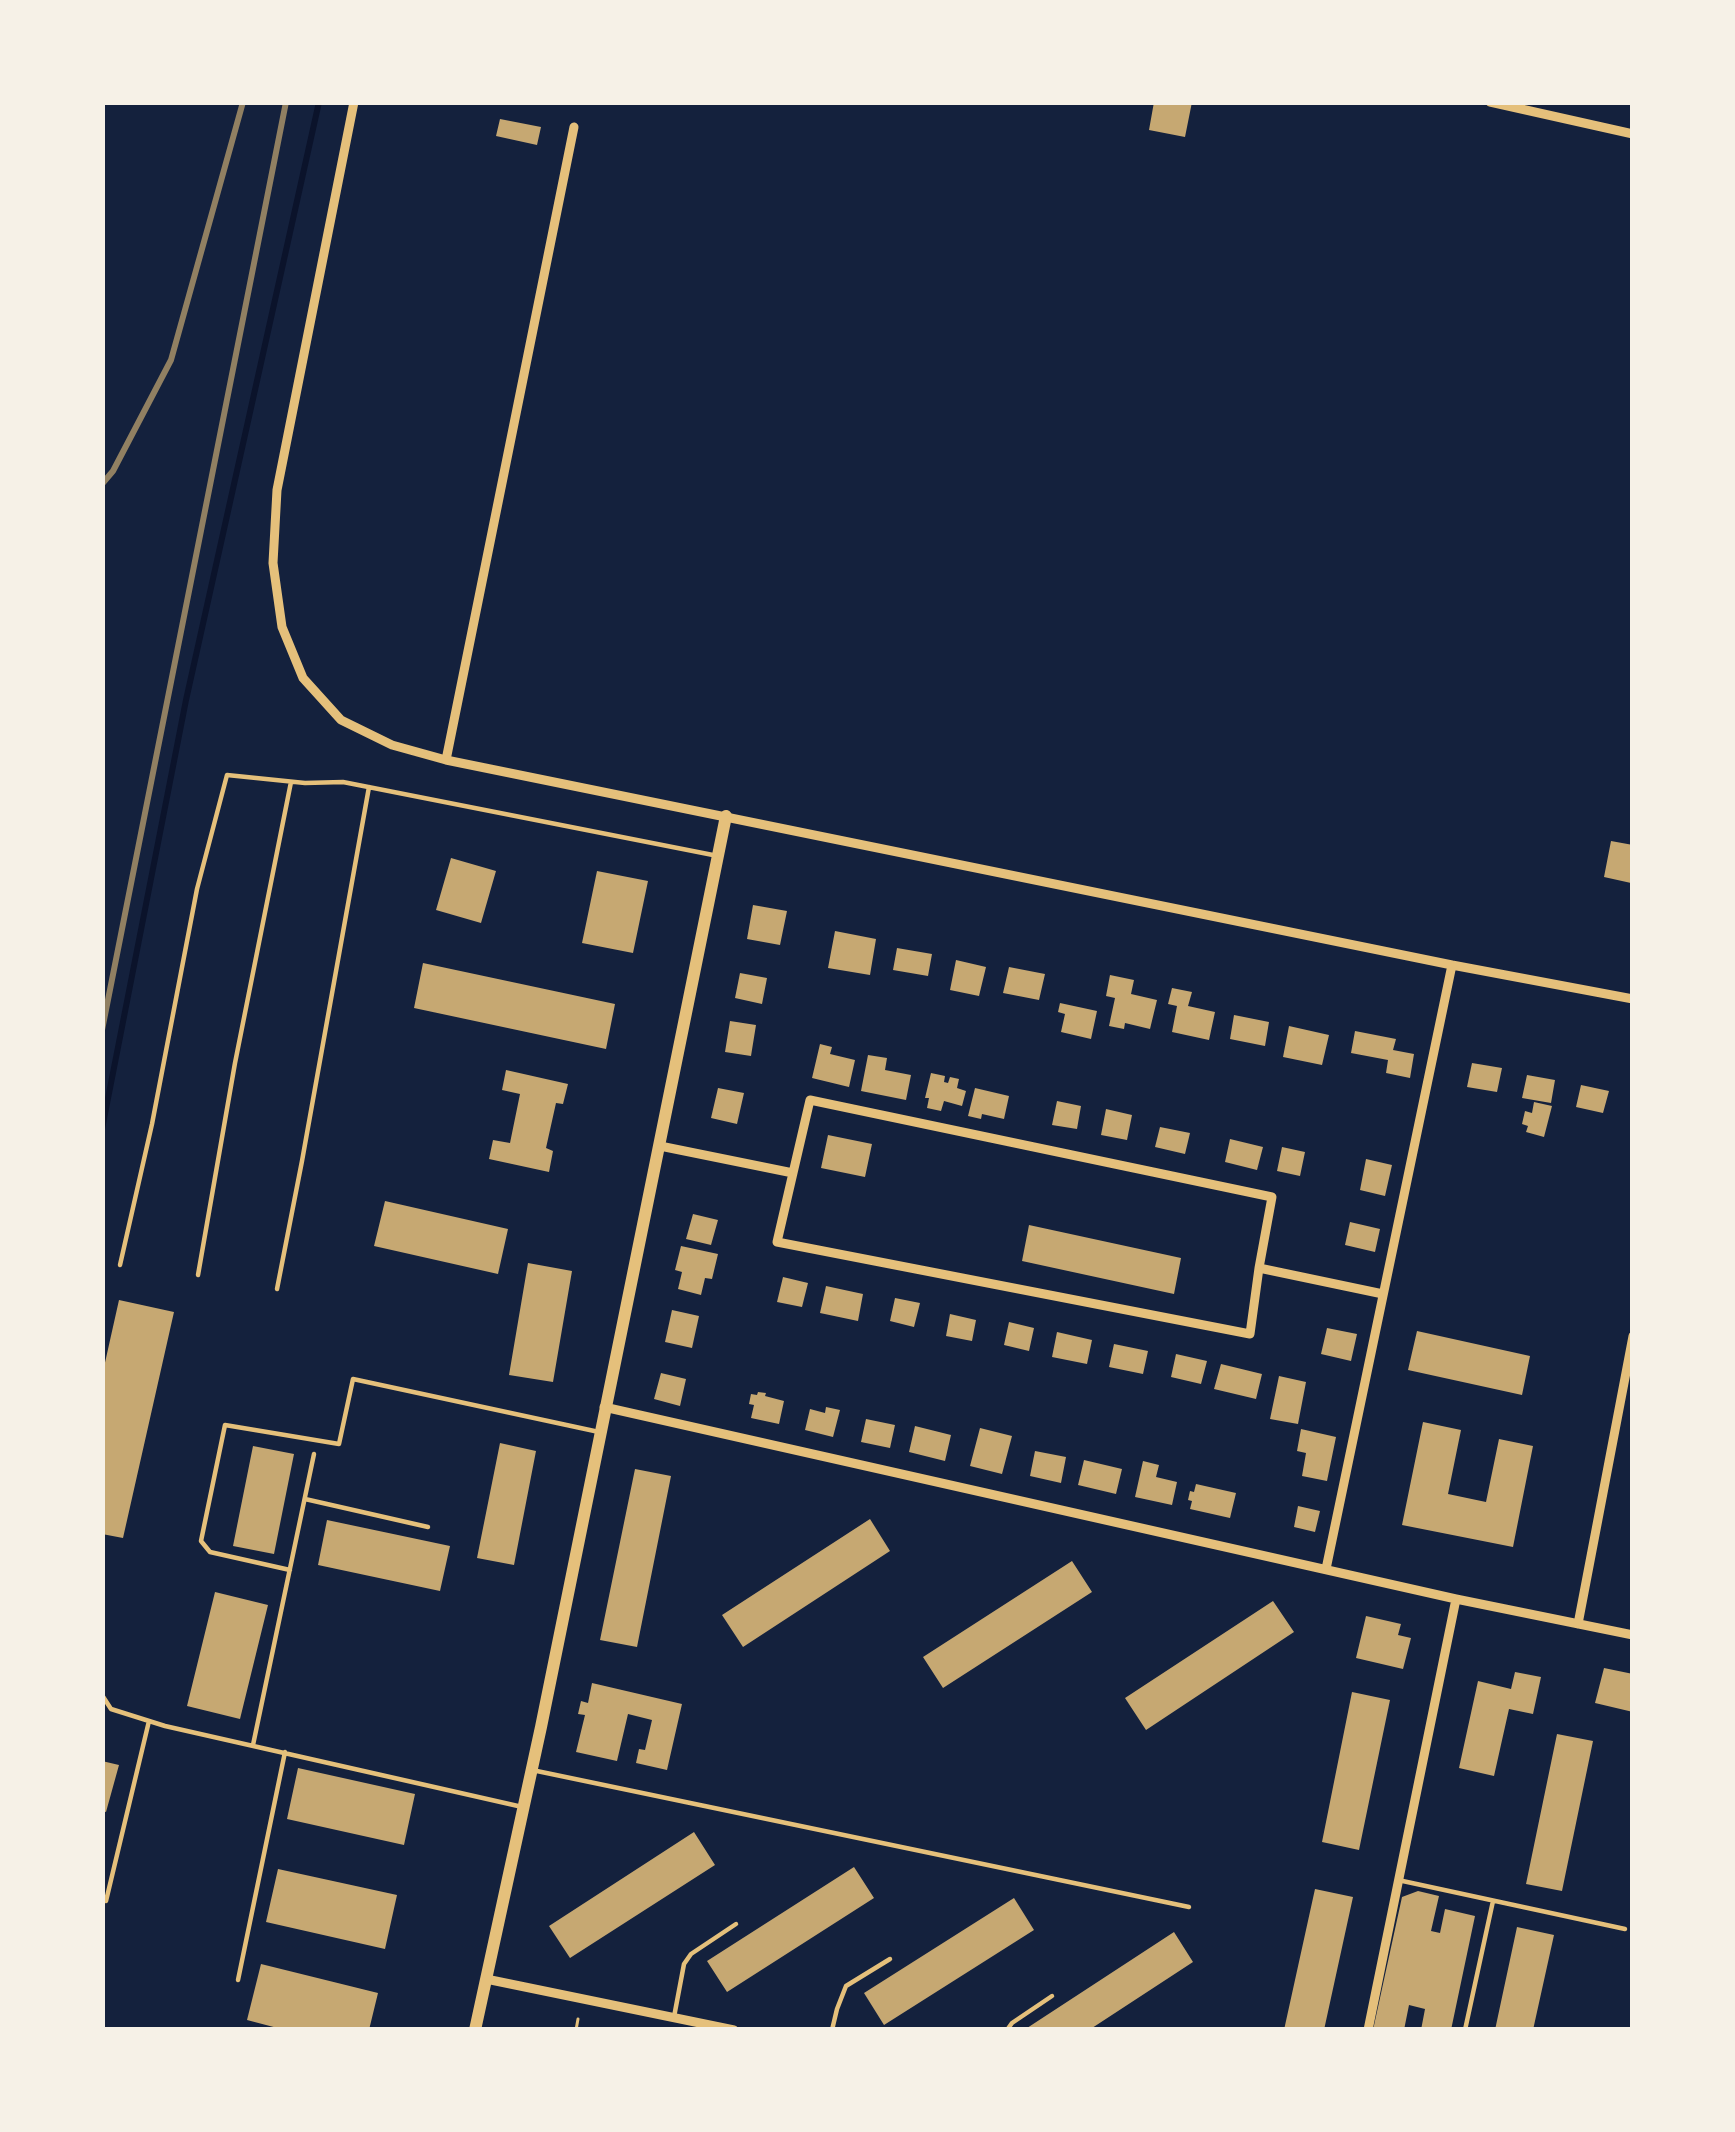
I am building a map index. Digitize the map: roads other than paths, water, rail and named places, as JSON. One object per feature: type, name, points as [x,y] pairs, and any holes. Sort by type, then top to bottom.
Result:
[{"type":"street","points":[[354,102],[278,490],[274,563],[282,627],[303,678],[341,719],[392,745],[446,760],[1633,999]]},
{"type":"street","points":[[1490,102],[1633,134]]},
{"type":"street","points":[[446,760],[574,127]]},
{"type":"street","points":[[475,2030],[726,816]]},
{"type":"street","points":[[1326,1569],[1452,965]]},
{"type":"street","points":[[809,1100],[1272,1197],[1250,1334],[777,1242],[793,1173],[809,1100]]},
{"type":"street","points":[[659,1145],[793,1173]]},
{"type":"street","points":[[1258,1268],[1383,1294]]},
{"type":"street","points":[[1578,1624],[1633,1336]]},
{"type":"street","points":[[604,1407],[1633,1635]]},
{"type":"street","points":[[1367,2030],[1456,1599]]},
{"type":"street","points":[[486,1979],[734,2030]]},
{"type":"lane","points":[[120,1264],[197,889],[227,775],[344,782],[718,856]]},
{"type":"lane","points":[[198,1275],[290,782]]},
{"type":"lane","points":[[277,1289],[369,787]]},
{"type":"lane","points":[[290,1570],[210,1552],[201,1541],[225,1425],[339,1444],[353,1379],[599,1432]]},
{"type":"lane","points":[[253,1745],[314,1454]]},
{"type":"lane","points":[[305,1499],[428,1527]]},
{"type":"lane","points":[[102,1695],[111,1709],[148,1721],[524,1807]]},
{"type":"lane","points":[[106,1901],[148,1721]]},
{"type":"lane","points":[[238,1980],[285,1752]]},
{"type":"lane","points":[[532,1770],[1189,1907]]},
{"type":"lane","points":[[1398,1880],[1624,1929]]},
{"type":"lane","points":[[1465,2030],[1493,1900]]},
{"type":"lane","points":[[674,2018],[684,1964],[691,1954],[736,1924]]},
{"type":"lane","points":[[832,2030],[846,1986],[890,1959]]},
{"type":"lane","points":[[1007,2030],[1052,1996]]},
{"type":"waterway","points":[[102,1129],[186,700],[319,102]]},
{"type":"railway","points":[[102,484],[171,360],[243,102]]},
{"type":"railway","points":[[102,1030],[286,102]]}]
